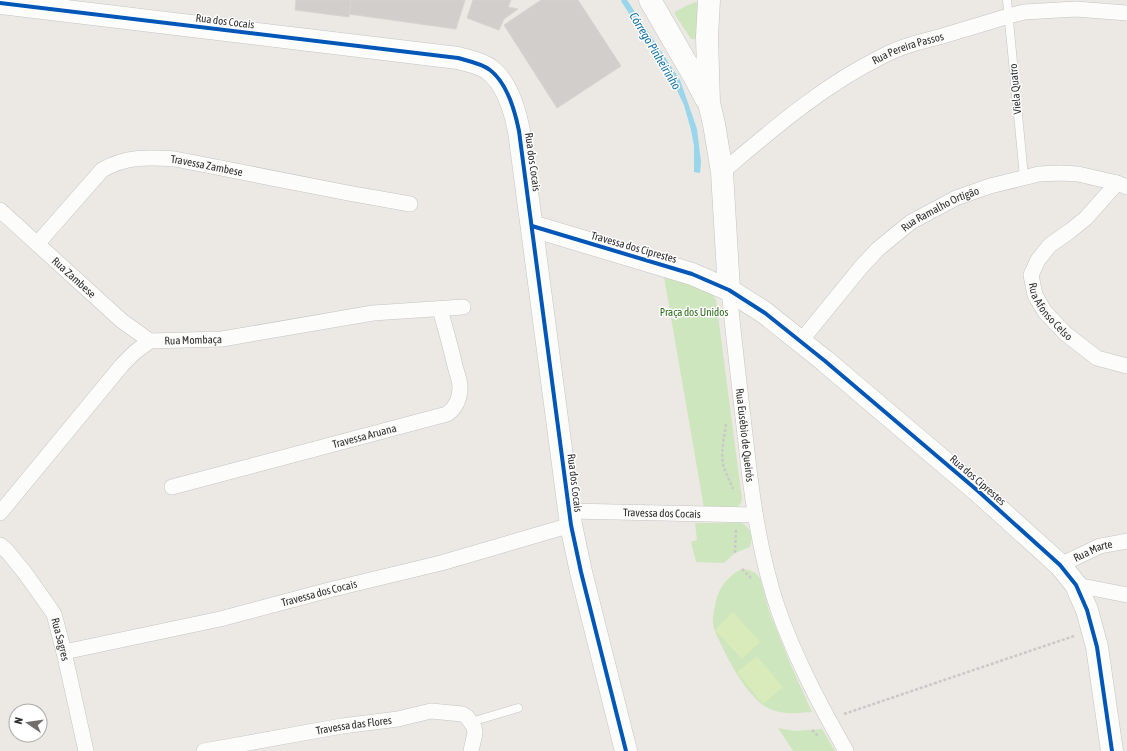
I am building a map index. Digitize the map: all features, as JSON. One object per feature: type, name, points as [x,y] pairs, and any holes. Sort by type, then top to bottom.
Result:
[{"type":"street","name":"Rua Eusébio de Queirós","points":[[650,0],[709,103]]},
{"type":"street","name":"Rua Eusébio de Queirós","points":[[709,0],[707,37],[709,103],[722,172],[729,290],[737,372],[755,516],[778,608],[799,661],[828,720],[846,751]]},
{"type":"street","name":"Rua dos Cocais","points":[[0,3],[306,41],[440,55],[475,62],[489,69],[498,78],[509,97],[516,115],[519,131],[570,518],[581,572],[626,751]]},
{"type":"street","name":"Rua Pereira Passos","points":[[722,172],[757,142],[816,97],[856,70],[882,56],[908,46],[1024,12],[1076,9],[1127,13]]},
{"type":"street","name":"Travessa Zambese","points":[[38,244],[102,170],[110,165],[140,157],[176,159],[410,204]]},
{"type":"street","name":"Rua Ramalho Ortigão","points":[[800,342],[867,260],[878,249],[912,222],[956,198],[990,186],[1039,174],[1078,174],[1122,185]]},
{"type":"street","name":"Rua Afonso Celso","points":[[1122,185],[1086,218],[1050,245],[1038,260],[1031,275],[1035,295],[1045,312],[1066,334],[1097,358],[1127,366]]},
{"type":"street","name":"Rua Zambese","points":[[0,210],[122,320],[150,341]]},
{"type":"street","name":"Travessa dos Ciprestes","points":[[532,226],[692,274],[729,290]]},
{"type":"street","name":"Rua dos Ciprestes","points":[[729,290],[765,314],[825,361],[978,491],[1060,565],[1076,585],[1087,610],[1093,630],[1097,647],[1112,751]]},
{"type":"street","name":"Rua Mombaça","points":[[0,513],[122,365],[135,352],[150,341],[222,339],[373,313],[462,307]]},
{"type":"street","name":"Travessa Aruana","points":[[172,487],[447,414],[453,410],[457,403],[460,394],[460,385],[449,338],[440,309]]},
{"type":"street","name":"Travessa dos Cocais","points":[[64,652],[220,619],[336,588],[441,563],[570,518],[755,516]]},
{"type":"street","name":"Rua Marte","points":[[1060,565],[1100,546],[1127,541]]},
{"type":"street","name":"Rua Sagres","points":[[0,545],[7,551],[25,573],[54,614],[86,751]]},
{"type":"street","points":[[1076,585],[1127,596]]},
{"type":"street","name":"Travessa das Flores","points":[[204,751],[342,726],[398,719],[431,711],[462,714],[471,722]]},
{"type":"street","points":[[471,722],[475,733],[471,751]]},
{"type":"lane","name":"Viela Quatro","points":[[1007,0],[1024,177]]},
{"type":"lane","points":[[471,722],[518,708]]},
{"type":"path","points":[[735,553],[736,523]]},
{"type":"path","points":[[828,720],[1093,630]]},
{"type":"green space","points":[[695,2],[698,3],[696,38],[691,39],[674,13]]},
{"type":"green space","name":"Praça dos Unidos","points":[[664,277],[708,290],[716,300],[742,499],[741,503],[737,507],[704,508]]},
{"type":"green space","points":[[695,523],[742,523],[748,528],[751,534],[750,547],[735,553],[724,563],[696,562],[691,542],[697,540]]},
{"type":"green space","points":[[742,569],[754,572],[760,578],[769,611],[812,712],[780,712],[770,709],[762,704],[740,680],[716,635],[713,619],[717,596],[728,579]]},
{"type":"green space","points":[[733,612],[760,642],[742,659],[715,630]]},
{"type":"green space","points":[[757,656],[783,687],[763,704],[737,672]]},
{"type":"green space","points":[[778,728],[795,731],[822,729],[835,751],[793,751]]},
{"type":"water","name":"Córrego Pinheirinho","points":[[627,0],[680,80],[697,129],[701,162],[700,173],[694,172],[694,146],[684,105],[674,84],[621,1]]},
{"type":"building","points":[[296,0],[351,0],[349,17],[295,10]]},
{"type":"building","points":[[351,0],[465,0],[456,29],[349,14]]},
{"type":"building","points":[[473,0],[511,0],[508,7],[518,9],[504,19],[499,30],[467,18]]},
{"type":"building","points":[[541,0],[578,0],[621,66],[557,108],[504,25]]},
{"type":"cycle path","points":[[0,3],[458,58],[483,66],[496,76],[506,90],[519,131],[571,525],[581,572],[626,751]]},
{"type":"cycle path","points":[[532,226],[692,274],[729,290],[765,313],[825,361],[978,491],[1060,565],[1076,585],[1087,610],[1097,647],[1112,751]]}]
